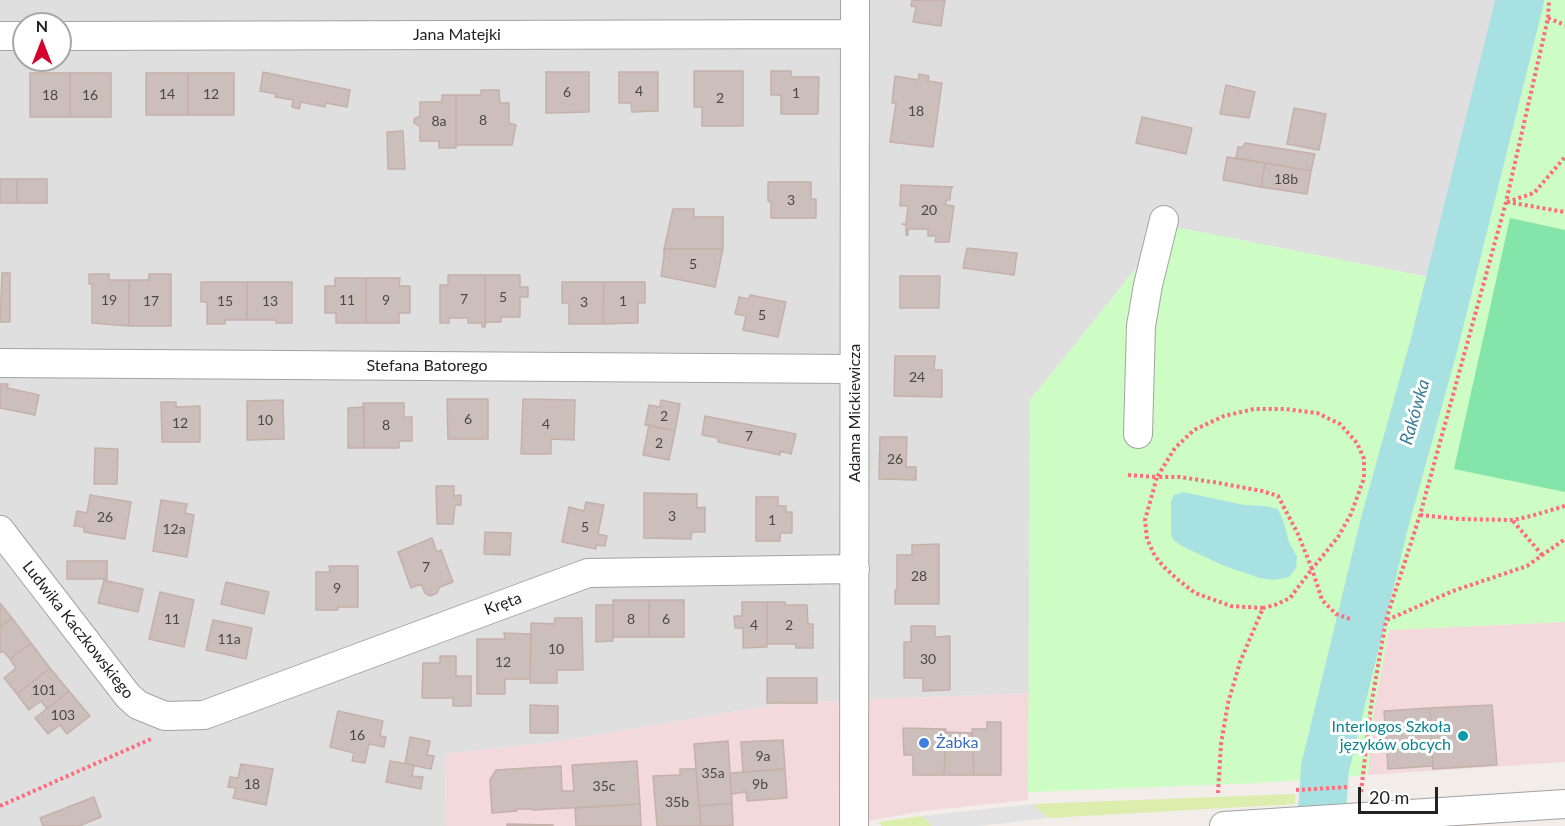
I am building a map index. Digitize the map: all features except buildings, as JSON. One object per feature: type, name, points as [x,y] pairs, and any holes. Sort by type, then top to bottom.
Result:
[{"type":"street","name":"Adama Mickiewicza","points":[[854,826],[855,0]]},
{"type":"street","name":"Jana Matejki","points":[[72,36],[855,34]]},
{"type":"street","points":[[1138,434],[1141,326],[1148,285],[1164,220]]},
{"type":"street","name":"Stefana Batorego","points":[[0,363],[854,369]]},
{"type":"street","name":"Ludwika Kaczkowskiego","points":[[0,530],[128,696],[138,705],[165,716]]},
{"type":"street","name":"Kręta","points":[[165,716],[194,716],[213,712],[588,573],[855,569]]},
{"type":"street","points":[[1224,826],[1565,804]]},
{"type":"path","points":[[1362,787],[1371,706],[1386,620],[1420,515],[1506,202],[1548,18],[1549,0]]},
{"type":"path","points":[[1548,18],[1565,25]]},
{"type":"path","points":[[1506,202],[1534,193],[1565,157]]},
{"type":"path","points":[[1506,202],[1565,212]]},
{"type":"path","points":[[1254,409],[1285,409],[1317,413],[1340,424],[1358,443],[1364,459],[1364,478],[1351,514],[1338,537],[1290,598],[1263,608],[1231,606],[1195,593],[1159,561],[1147,539],[1145,520],[1157,477],[1175,448],[1194,430],[1224,416],[1254,409]]},
{"type":"path","points":[[1128,475],[1180,477],[1262,490],[1278,496],[1294,526],[1322,600],[1336,614],[1350,620]]},
{"type":"path","points":[[1420,515],[1459,519],[1513,520],[1565,506]]},
{"type":"path","points":[[1513,520],[1543,556]]},
{"type":"path","points":[[1386,620],[1453,591],[1527,566],[1565,540]]},
{"type":"path","points":[[1218,793],[1221,744],[1228,704],[1240,662],[1263,608]]},
{"type":"path","points":[[0,806],[151,740],[165,716]]},
{"type":"path","points":[[1296,790],[1348,787]]},
{"type":"shaded area","points":[[0,0],[1513,0],[1443,280],[1170,226],[1030,400],[1029,693],[785,703],[555,742],[445,754],[446,826],[0,826]]},
{"type":"shaded area","points":[[1565,622],[1565,762],[1368,775],[1374,710],[1389,630]]},
{"type":"shaded area","points":[[1029,693],[1028,800],[924,811],[839,826],[446,826],[445,754],[555,742],[785,703]]},
{"type":"shaded area","points":[[1033,804],[1048,818],[977,826],[932,826],[922,816]]},
{"type":"green space","points":[[1513,0],[1565,0],[1565,622],[1389,630],[1374,710],[1368,775],[1259,783],[1028,792],[1030,400],[1170,226],[1443,280]]},
{"type":"green space","points":[[1510,218],[1565,230],[1565,492],[1454,469]]},
{"type":"green space","points":[[1295,794],[1295,804],[1048,818],[1033,804]]},
{"type":"green space","points":[[922,816],[932,826],[882,826],[878,822]]},
{"type":"water","points":[[1183,492],[1244,505],[1278,509],[1289,542],[1297,557],[1296,568],[1289,577],[1274,580],[1260,578],[1222,565],[1180,545],[1173,539],[1171,533],[1171,502],[1174,495]]},
{"type":"waterway","name":"Rakówka","points":[[1321,826],[1325,768],[1384,525],[1434,345],[1520,0]]},
{"type":"place","name":"Interlogos Szkoła języków obcych","points":[[1463,736]]},
{"type":"place","name":"Żabka","points":[[924,743]]}]
